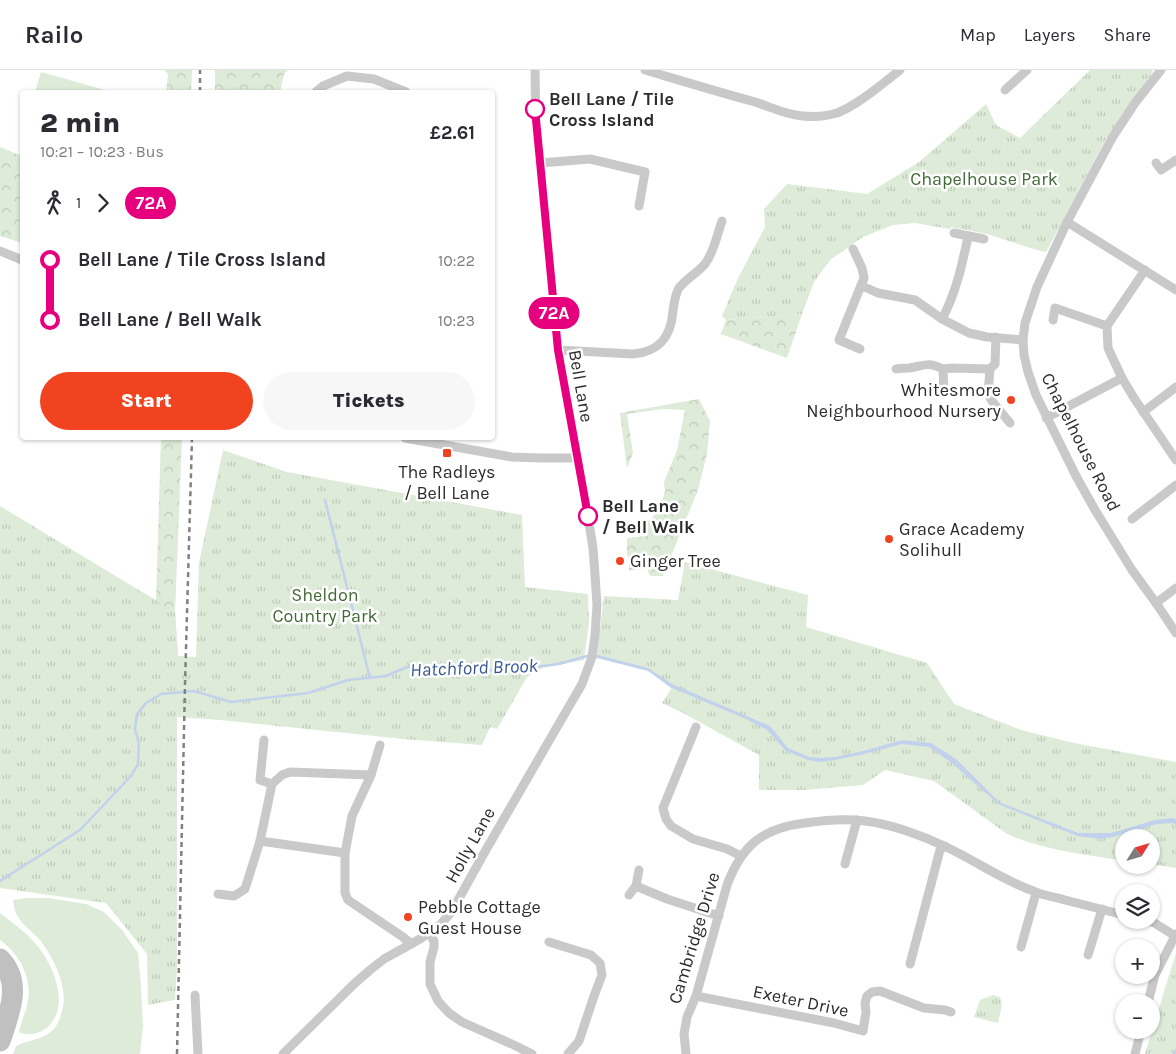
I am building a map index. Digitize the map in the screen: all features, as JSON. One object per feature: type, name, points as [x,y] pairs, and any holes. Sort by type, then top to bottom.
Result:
[{"type":"street","name":"Bell Lane","points":[[535,70],[536,131],[558,350],[594,554],[597,605],[594,647]]},
{"type":"street","points":[[645,70],[783,112],[803,116],[836,114],[876,89],[900,70]]},
{"type":"street","points":[[1005,90],[1027,70]]},
{"type":"street","name":"Chapelhouse Road","points":[[1161,70],[1135,103],[1112,138],[1068,222],[1037,287],[1027,316],[1023,340],[1028,372],[1036,395],[1076,476],[1132,570],[1176,632]]},
{"type":"street","points":[[318,90],[323,86],[347,76],[364,74],[401,90]]},
{"type":"street","points":[[540,163],[590,159],[645,172],[639,206]]},
{"type":"street","points":[[1156,162],[1161,170],[1176,160]]},
{"type":"street","points":[[558,350],[633,354],[653,349],[660,344],[667,336],[672,322],[678,289],[705,263],[714,247],[722,221]]},
{"type":"street","points":[[1068,222],[1176,290]]},
{"type":"street","points":[[954,233],[984,240]]},
{"type":"street","points":[[942,319],[953,296],[968,237]]},
{"type":"street","points":[[852,248],[862,268],[864,278],[840,340],[860,349]]},
{"type":"street","points":[[0,251],[20,259]]},
{"type":"street","points":[[1145,270],[1107,326],[1108,348],[1122,378],[1176,460]]},
{"type":"street","points":[[862,286],[878,293],[915,300],[942,319],[969,333],[1023,340]]},
{"type":"street","points":[[1052,320],[1056,308],[1107,326]]},
{"type":"street","points":[[996,337],[995,364],[990,369],[988,394],[995,409],[1010,423]]},
{"type":"street","points":[[896,368],[910,368],[926,364],[943,369],[990,369]]},
{"type":"street","points":[[943,369],[944,394]]},
{"type":"street","points":[[1046,418],[1122,378]]},
{"type":"street","points":[[1143,412],[1176,387]]},
{"type":"street","points":[[416,440],[512,457],[577,458]]},
{"type":"street","points":[[1132,519],[1176,485]]},
{"type":"street","points":[[1156,602],[1176,588]]},
{"type":"street","name":"Holly Lane","points":[[285,1053],[370,970],[384,959],[429,933],[441,924],[452,911],[582,684],[594,647]]},
{"type":"street","points":[[696,727],[663,808],[666,819],[671,826],[693,839],[727,849],[741,856]]},
{"type":"street","points":[[264,740],[260,780],[272,784]]},
{"type":"street","points":[[380,745],[372,775],[352,816],[345,853],[345,893],[348,900],[411,944]]},
{"type":"street","points":[[218,894],[234,896],[246,888],[260,841],[272,784],[282,775],[290,772],[372,775]]},
{"type":"street","name":"Cambridge Drive","points":[[686,1054],[684,1034],[687,1017],[696,996],[732,870],[751,844],[763,835],[780,827],[828,820],[857,820],[906,830],[945,846],[1004,878],[1036,892],[1115,913]]},
{"type":"street","points":[[846,864],[857,820]]},
{"type":"street","points":[[260,841],[345,853]]},
{"type":"street","points":[[910,964],[940,850],[945,846]]},
{"type":"street","points":[[629,895],[636,886],[639,870]]},
{"type":"street","points":[[636,886],[667,899],[719,916]]},
{"type":"street","points":[[1021,947],[1036,892]]},
{"type":"street","points":[[1088,955],[1102,910]]},
{"type":"street","points":[[1150,994],[1155,975],[1175,935],[1160,926]]},
{"type":"street","points":[[429,933],[434,941],[430,962],[430,984],[438,1001],[449,1013],[462,1022],[532,1054]]},
{"type":"street","points":[[549,942],[591,955],[600,963],[602,974],[579,1041],[568,1054]]},
{"type":"street","name":"Exeter Drive","points":[[696,996],[834,1023],[863,1031],[866,1012],[864,1003],[867,996],[872,992],[880,991],[924,1008],[951,1012]]},
{"type":"street","points":[[196,995],[198,1054]]},
{"type":"street","points":[[1135,1054],[1139,1039]]},
{"type":"green space","points":[[164,70],[192,70],[191,90],[166,90],[168,74]]},
{"type":"green space","points":[[215,70],[288,70],[284,74],[280,90],[215,90]]},
{"type":"green space","name":"Chapelhouse Park","points":[[1090,70],[1152,70],[1153,72],[1107,137],[1046,252],[987,234],[951,227],[950,229],[915,223],[893,225],[863,237],[830,260],[814,282],[802,314],[726,320],[722,316],[738,278],[765,227],[764,209],[787,184],[867,194],[919,162],[986,104],[996,125],[1020,138]]},
{"type":"green space","points":[[41,72],[105,90],[36,90]]},
{"type":"green space","points":[[0,147],[20,155],[20,242],[0,236]]},
{"type":"green space","points":[[802,314],[787,358],[721,334],[726,320]]},
{"type":"green space","points":[[699,399],[710,421],[707,454],[698,490],[663,576],[650,576],[647,569],[629,570],[627,538],[647,536],[645,521],[651,520],[660,506],[665,492],[664,482],[677,450],[685,410],[663,409],[627,414],[633,453],[627,468],[620,413]]},
{"type":"green space","points":[[161,440],[182,440],[175,612],[178,657],[136,589],[156,600]]},
{"type":"green space","name":"Sheldon Country Park","points":[[223,450],[287,472],[522,515],[525,587],[588,594],[589,622],[584,660],[543,668],[527,677],[497,729],[490,727],[482,745],[177,717],[177,969],[175,1000],[148,1005],[147,954],[106,903],[0,888],[0,506],[175,612],[178,656],[196,657],[199,563]]},
{"type":"green space","points":[[685,562],[808,595],[806,627],[927,663],[954,704],[1021,730],[1074,743],[1176,762],[1176,868],[1160,865],[1160,829],[1115,829],[1115,860],[1064,851],[1035,844],[1007,834],[934,781],[885,770],[863,785],[804,790],[759,790],[759,755],[662,703],[671,689],[670,685],[649,669],[597,656],[604,596],[678,600]]},
{"type":"green space","points":[[48,898],[86,904],[104,912],[122,930],[138,953],[143,1026],[140,1054],[13,1054],[16,1046],[44,1036],[53,1030],[60,1018],[64,1002],[62,984],[55,965],[40,940],[19,919],[15,912],[13,900]]},
{"type":"green space","points":[[0,913],[35,943],[48,962],[57,986],[58,1010],[53,1020],[45,1029],[36,1033],[25,1034],[19,1032],[28,1001],[28,983],[23,966],[13,952],[0,940]]},
{"type":"green space","points":[[1176,953],[1176,1054],[1145,1054],[1150,1039],[1160,1039],[1160,1005]]},
{"type":"green space","points":[[993,995],[1000,997],[1002,1004],[998,1023],[974,1017],[980,1000]]},
{"type":"water","points":[[598,655],[648,668],[672,684],[770,726],[788,748],[809,757],[835,757],[902,740],[931,743],[956,759],[999,802],[1078,833],[1115,832],[1115,836],[1101,839],[1077,836],[998,804],[953,764],[929,747],[902,744],[835,760],[820,762],[808,760],[786,751],[767,730],[746,719],[670,687],[648,671],[597,658]]},
{"type":"water","points":[[1176,819],[1176,824],[1157,824],[1140,829],[1125,829],[1155,820]]},
{"type":"waterway","points":[[325,500],[370,678]]},
{"type":"waterway","name":"Hatchford Brook","points":[[0,881],[80,830],[131,776],[138,764],[139,743],[135,729],[137,714],[146,703],[161,694],[194,691],[231,702],[308,693],[348,680],[386,676],[407,667],[420,666],[448,672],[518,669],[558,664],[591,655],[600,657]]},
{"type":"taxiway","points":[[0,959],[7,968],[12,988],[10,1010],[0,1041]]},
{"type":"railway","points":[[200,70],[200,90]]},
{"type":"railway","points":[[177,1054],[192,440]]},
{"type":"bus line","name":"72A","points":[[535,109],[558,350],[588,516]]},
{"type":"place","name":"Bell Lane / Tile Cross Island","points":[[535,109]]},
{"type":"place","name":"Whitesmore Neighbourhood Nursery","points":[[1011,400]]},
{"type":"place","name":"The Radleys / Bell Lane","points":[[447,453]]},
{"type":"place","name":"Bell Lane / Bell Walk","points":[[588,516]]},
{"type":"place","name":"Grace Academy Solihull","points":[[889,539]]},
{"type":"place","name":"Ginger Tree","points":[[620,561]]},
{"type":"place","name":"Pebble Cottage Guest House","points":[[408,917]]}]
